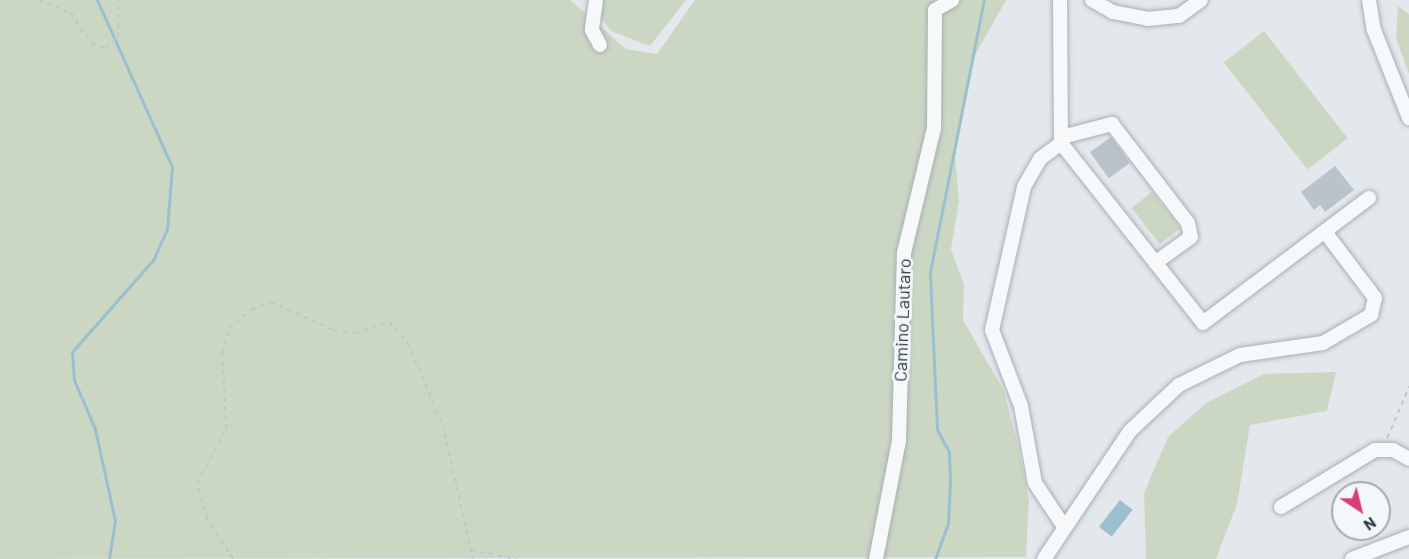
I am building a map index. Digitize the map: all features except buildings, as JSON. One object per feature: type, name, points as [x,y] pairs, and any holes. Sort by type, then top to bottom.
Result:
[{"type":"street","points":[[596,0],[592,30],[600,45]]},
{"type":"street","name":"Camino Lautaro","points":[[876,559],[899,441],[904,253],[934,128],[935,10],[952,0]]},
{"type":"street","points":[[1060,0],[1061,140],[1203,323],[1370,198]]},
{"type":"street","points":[[1092,0],[1113,12],[1148,19],[1179,16],[1201,0]]},
{"type":"street","points":[[1369,0],[1374,30],[1409,118]]},
{"type":"street","points":[[1063,525],[1035,483],[1021,406],[992,330],[1024,187],[1040,159],[1061,140],[1112,124],[1188,223],[1191,237],[1155,263]]},
{"type":"street","points":[[1044,559],[1063,525],[1130,431],[1179,385],[1240,355],[1323,343],[1371,315],[1375,298],[1325,232]]},
{"type":"street","points":[[1281,507],[1369,453],[1384,449],[1409,459]]},
{"type":"street","points":[[1352,559],[1409,537]]},
{"type":"path","points":[[39,0],[71,13],[91,43],[105,48],[118,37],[118,0]]},
{"type":"path","points":[[233,559],[207,519],[197,483],[226,429],[222,353],[229,328],[252,309],[271,302],[334,330],[355,333],[389,322],[408,343],[443,425],[473,559]]},
{"type":"path","points":[[1384,449],[1390,422],[1409,387]]},
{"type":"path","points":[[470,550],[516,559]]},
{"type":"green space","points":[[0,0],[570,0],[626,49],[657,54],[695,0],[1006,0],[970,64],[955,156],[959,201],[951,249],[964,285],[963,320],[1004,391],[1018,446],[1029,500],[1026,557],[0,559]]},
{"type":"green space","points":[[601,0],[686,0],[650,46],[611,31],[598,14]]},
{"type":"green space","points":[[1398,6],[1409,14],[1409,74],[1396,38]]},
{"type":"green space","points":[[1264,31],[1348,138],[1308,170],[1224,62]]},
{"type":"green space","points":[[1152,192],[1180,228],[1160,244],[1132,208]]},
{"type":"green space","points":[[1336,372],[1327,411],[1250,425],[1237,504],[1216,559],[1146,559],[1144,493],[1168,437],[1206,403],[1264,374]]},
{"type":"water","points":[[1120,500],[1133,510],[1112,537],[1099,527]]},
{"type":"waterway","points":[[97,0],[172,167],[167,229],[153,260],[72,352],[74,380],[95,429],[115,521],[109,559]]},
{"type":"waterway","points":[[935,559],[948,523],[950,482],[949,452],[937,429],[930,272],[984,0]]}]
